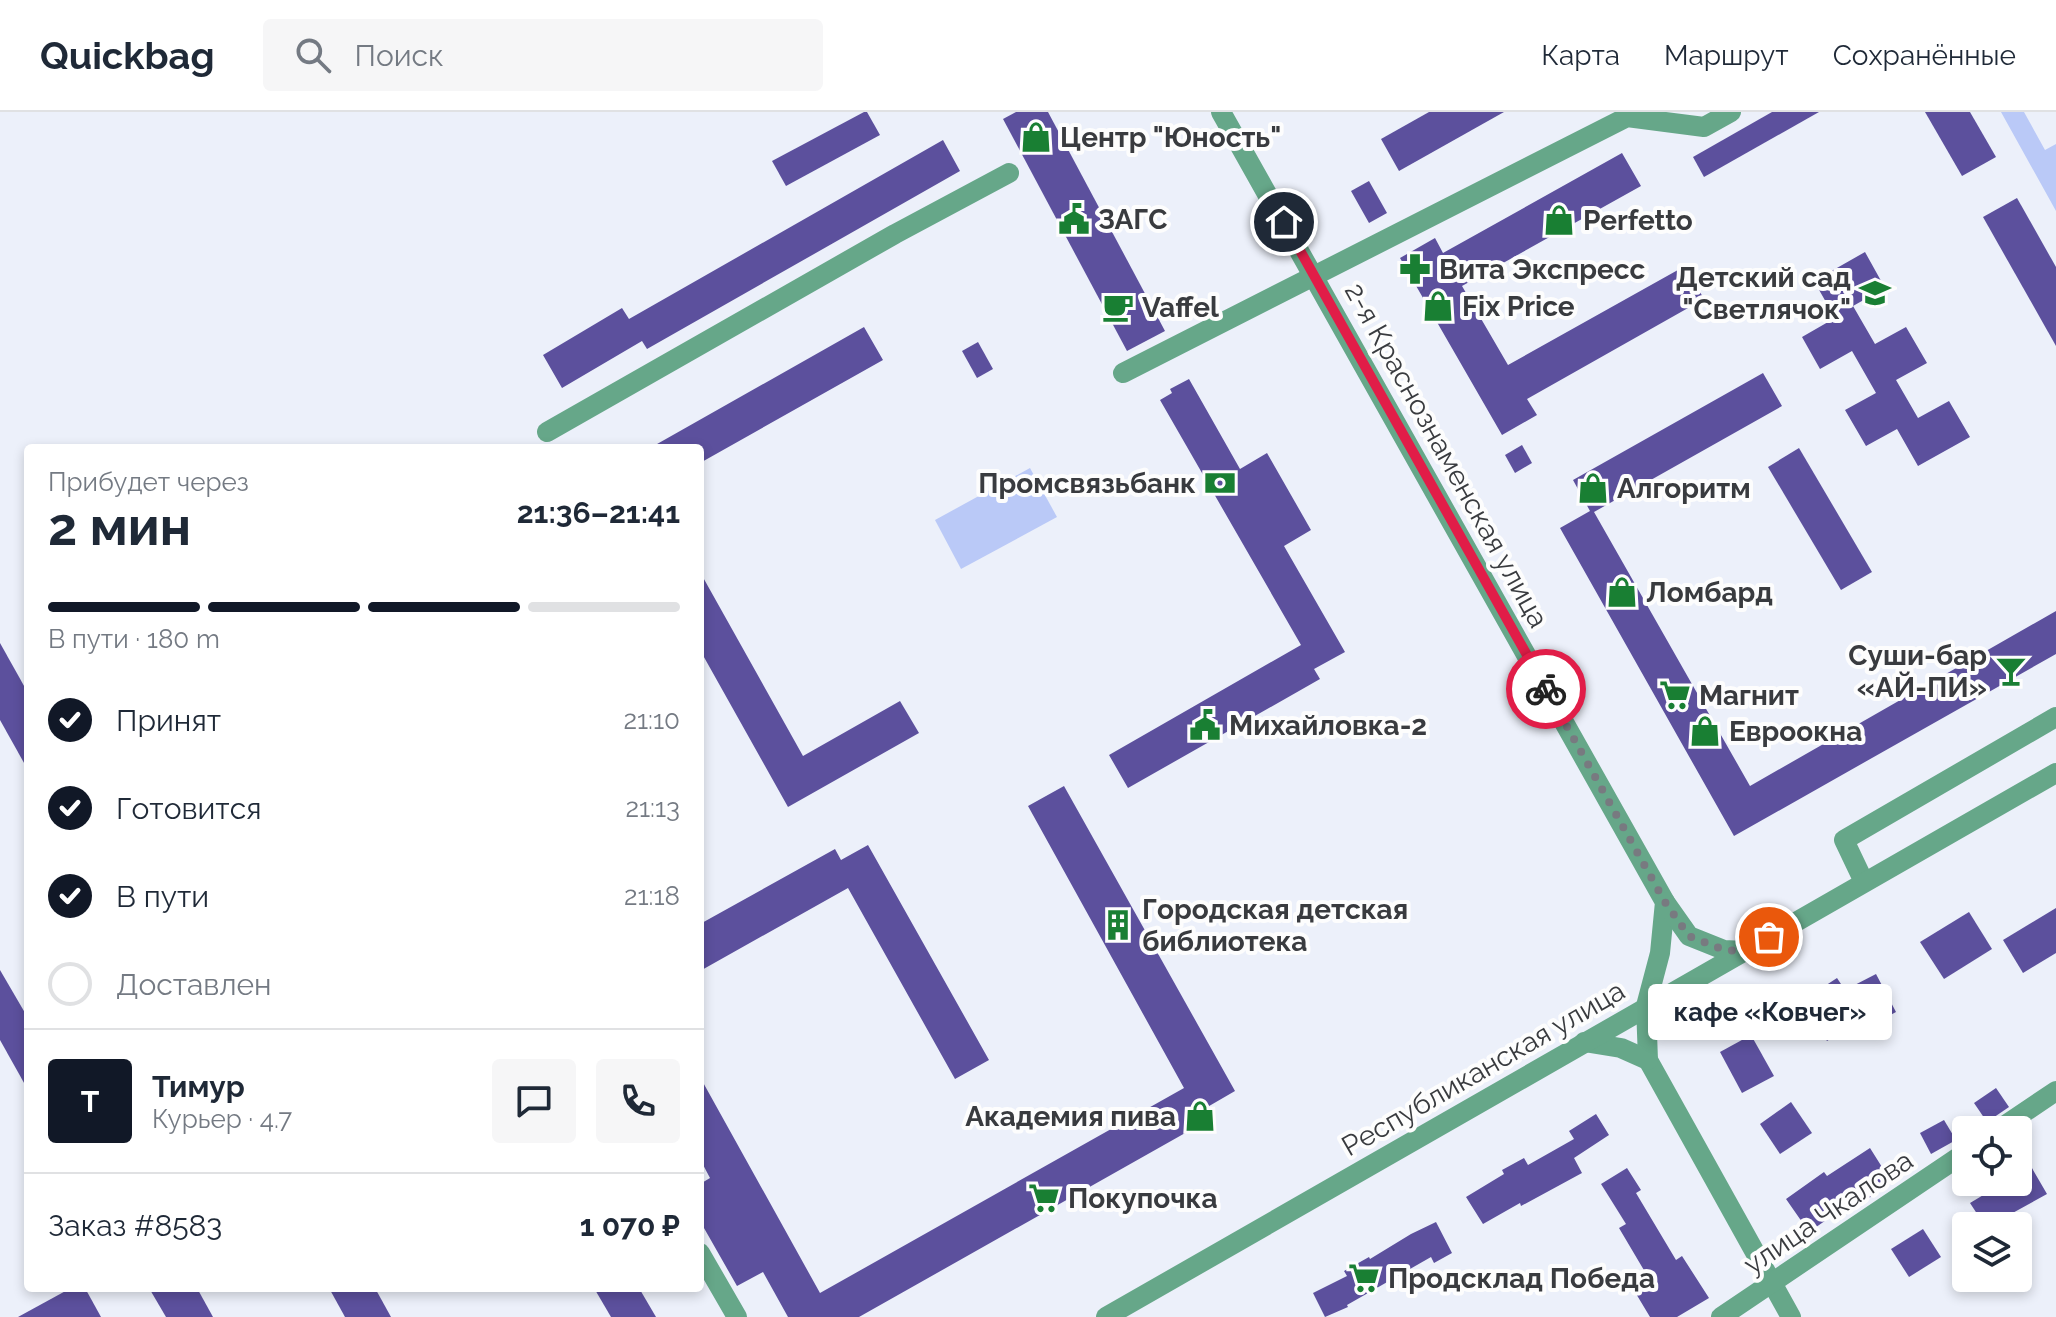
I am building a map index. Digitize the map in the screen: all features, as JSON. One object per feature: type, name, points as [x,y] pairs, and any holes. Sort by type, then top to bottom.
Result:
[{"type":"street","name":"2-я Краснознаменская улица","points":[[1221,112],[1665,902],[1689,936],[1724,950],[1745,951]]},
{"type":"street","points":[[1123,373],[1627,117],[1704,127],[1731,112]]},
{"type":"street","points":[[547,432],[895,234],[1009,173]]},
{"type":"street","points":[[1864,882],[1844,840],[2056,717]]},
{"type":"street","name":"Республиканская улица","points":[[1106,1317],[2056,773]]},
{"type":"street","points":[[1665,902],[1660,953],[1646,1006],[1648,1060],[1791,1317]]},
{"type":"street","points":[[1584,1042],[1621,1048],[1648,1060]]},
{"type":"street","points":[[2019,1116],[2056,1091]]},
{"type":"street","name":"улица Чкалова","points":[[1721,1317],[1952,1162]]},
{"type":"street","points":[[704,1260],[737,1317]]},
{"type":"shaded area","points":[[2001,112],[2024,112],[2045,150],[2056,144],[2056,211]]},
{"type":"shaded area","points":[[1030,468],[1057,517],[961,569],[935,520]]},
{"type":"building","points":[[867,112],[880,135],[786,186],[772,161]]},
{"type":"building","points":[[1016,112],[1048,112],[1165,331],[1127,351],[1003,119]]},
{"type":"building","points":[[1429,112],[1504,112],[1399,171],[1381,139]]},
{"type":"building","points":[[1772,112],[1819,112],[1704,177],[1693,157]]},
{"type":"building","points":[[1925,112],[1970,112],[1996,157],[1962,176]]},
{"type":"building","points":[[943,140],[960,171],[647,349],[642,341],[562,388],[543,355],[622,308],[629,319]]},
{"type":"building","points":[[1622,153],[1641,186],[1462,286],[1508,365],[1685,266],[1704,299],[1527,399],[1537,415],[1502,435],[1400,258],[1435,238],[1443,253]]},
{"type":"building","points":[[1369,181],[1387,213],[1369,223],[1351,191]]},
{"type":"building","points":[[2017,198],[2056,267],[2056,346],[1983,217]]},
{"type":"building","points":[[1865,252],[1885,288],[1853,306],[1875,344],[1906,327],[1927,363],[1896,380],[1918,418],[1949,401],[1970,437],[1918,466],[1897,429],[1866,446],[1845,410],[1876,393],[1852,351],[1820,369],[1802,337],[1835,318],[1814,281]]},
{"type":"building","points":[[864,327],[883,360],[704,461],[704,444],[657,444]]},
{"type":"building","points":[[978,342],[993,369],[977,378],[962,351]]},
{"type":"building","points":[[1763,373],[1782,406],[1594,512],[1750,786],[2056,611],[2056,654],[1734,836],[1560,528],[1590,511],[1573,480]]},
{"type":"building","points":[[1189,379],[1240,469],[1267,453],[1311,530],[1284,546],[1345,652],[1314,669],[1320,679],[1128,788],[1109,755],[1301,645],[1160,400],[1172,393],[1170,389]]},
{"type":"building","points":[[1522,445],[1532,463],[1515,473],[1505,455]]},
{"type":"building","points":[[1799,448],[1872,572],[1841,590],[1768,467]]},
{"type":"building","points":[[704,579],[803,756],[900,701],[919,733],[788,807],[704,657]]},
{"type":"building","points":[[0,643],[24,686],[24,763],[0,720]]},
{"type":"building","points":[[1064,786],[1235,1091],[1204,1109],[1210,1119],[859,1317],[788,1317],[763,1272],[737,1286],[704,1228],[704,1182],[710,1178],[704,1167],[704,1084],[820,1293],[1184,1088],[1028,806]]},
{"type":"building","points":[[868,845],[989,1060],[955,1079],[848,888],[704,969],[704,922],[835,849],[841,860]]},
{"type":"building","points":[[2056,908],[2056,953],[2023,973],[2003,940]]},
{"type":"building","points":[[1969,912],[1992,949],[1944,979],[1920,942]]},
{"type":"building","points":[[0,970],[24,1011],[24,1083],[0,1040]]},
{"type":"building","points":[[1876,974],[1896,1012],[1872,1025],[1867,1015],[1827,1041],[1802,1001],[1837,978],[1845,990]]},
{"type":"building","points":[[1751,1035],[1774,1076],[1742,1093],[1720,1052]]},
{"type":"building","points":[[1996,1088],[2009,1107],[1996,1116],[1983,1116],[1974,1103]]},
{"type":"building","points":[[1791,1102],[1812,1133],[1780,1154],[1760,1124]]},
{"type":"building","points":[[1596,1114],[1609,1135],[1574,1158],[1582,1173],[1483,1224],[1466,1197],[1524,1158],[1528,1165],[1574,1139],[1569,1131]]},
{"type":"building","points":[[1944,1120],[1952,1133],[1952,1142],[1931,1154],[1920,1133]]},
{"type":"building","points":[[1870,1148],[1892,1183],[1869,1198],[1865,1193],[1809,1232],[1786,1199],[1824,1172],[1827,1176]]},
{"type":"building","points":[[1627,1168],[1641,1190],[1636,1193],[1676,1260],[1682,1256],[1709,1298],[1677,1317],[1650,1317],[1632,1287],[1648,1277],[1619,1228],[1626,1224],[1601,1184]]},
{"type":"building","points":[[2032,1168],[2047,1194],[2014,1212],[1976,1212],[1970,1203],[1982,1196],[2032,1196]]},
{"type":"building","points":[[1436,1222],[1452,1253],[1434,1263],[1431,1257],[1348,1307],[1325,1317],[1313,1293],[1347,1276],[1344,1271]]},
{"type":"building","points":[[1923,1229],[1941,1257],[1909,1277],[1891,1249]]},
{"type":"building","points":[[64,1292],[87,1292],[101,1317],[18,1317]]},
{"type":"building","points":[[151,1292],[199,1292],[213,1317],[166,1317]]},
{"type":"building","points":[[331,1292],[377,1292],[391,1317],[345,1317]]},
{"type":"building","points":[[596,1292],[641,1292],[656,1317],[611,1317]]},
{"type":"way so far","points":[[1546,689],[1665,902],[1689,936],[1724,950],[1745,951],[1769,937]]},
{"type":"place","name":"Центр \"Юность\"","points":[[1036,137]]},
{"type":"place","name":"ЗАГС","points":[[1074,219]]},
{"type":"place","name":"Perfetto","points":[[1559,220]]},
{"type":"place","name":"Вита Экспресс","points":[[1415,269]]},
{"type":"place","name":"Детский сад \"Светлячок\"","points":[[1875,293]]},
{"type":"place","name":"Fix Price","points":[[1438,306]]},
{"type":"place","name":"Vaffel","points":[[1118,307]]},
{"type":"place","name":"Промсвязьбанк","points":[[1220,483]]},
{"type":"place","name":"Алгоритм","points":[[1593,488]]},
{"type":"place","name":"Ломбард","points":[[1622,592]]},
{"type":"place","name":"Суши-бар «АЙ-ПИ»","points":[[2011,671]]},
{"type":"place","name":"Магнит","points":[[1675,695]]},
{"type":"place","name":"Михайловка-2","points":[[1205,725]]},
{"type":"place","name":"Евроокна","points":[[1705,731]]},
{"type":"place","name":"Городская детская библиотека","points":[[1118,925]]},
{"type":"place","name":"кафе «Ковчег»","points":[[1769,937]]},
{"type":"place","name":"Академия пива","points":[[1200,1116]]},
{"type":"place","name":"Покупочка","points":[[1044,1198]]},
{"type":"place","name":"Продсклад Победа","points":[[1364,1278]]},
{"type":"route","points":[[1284,222],[1546,689]]}]
